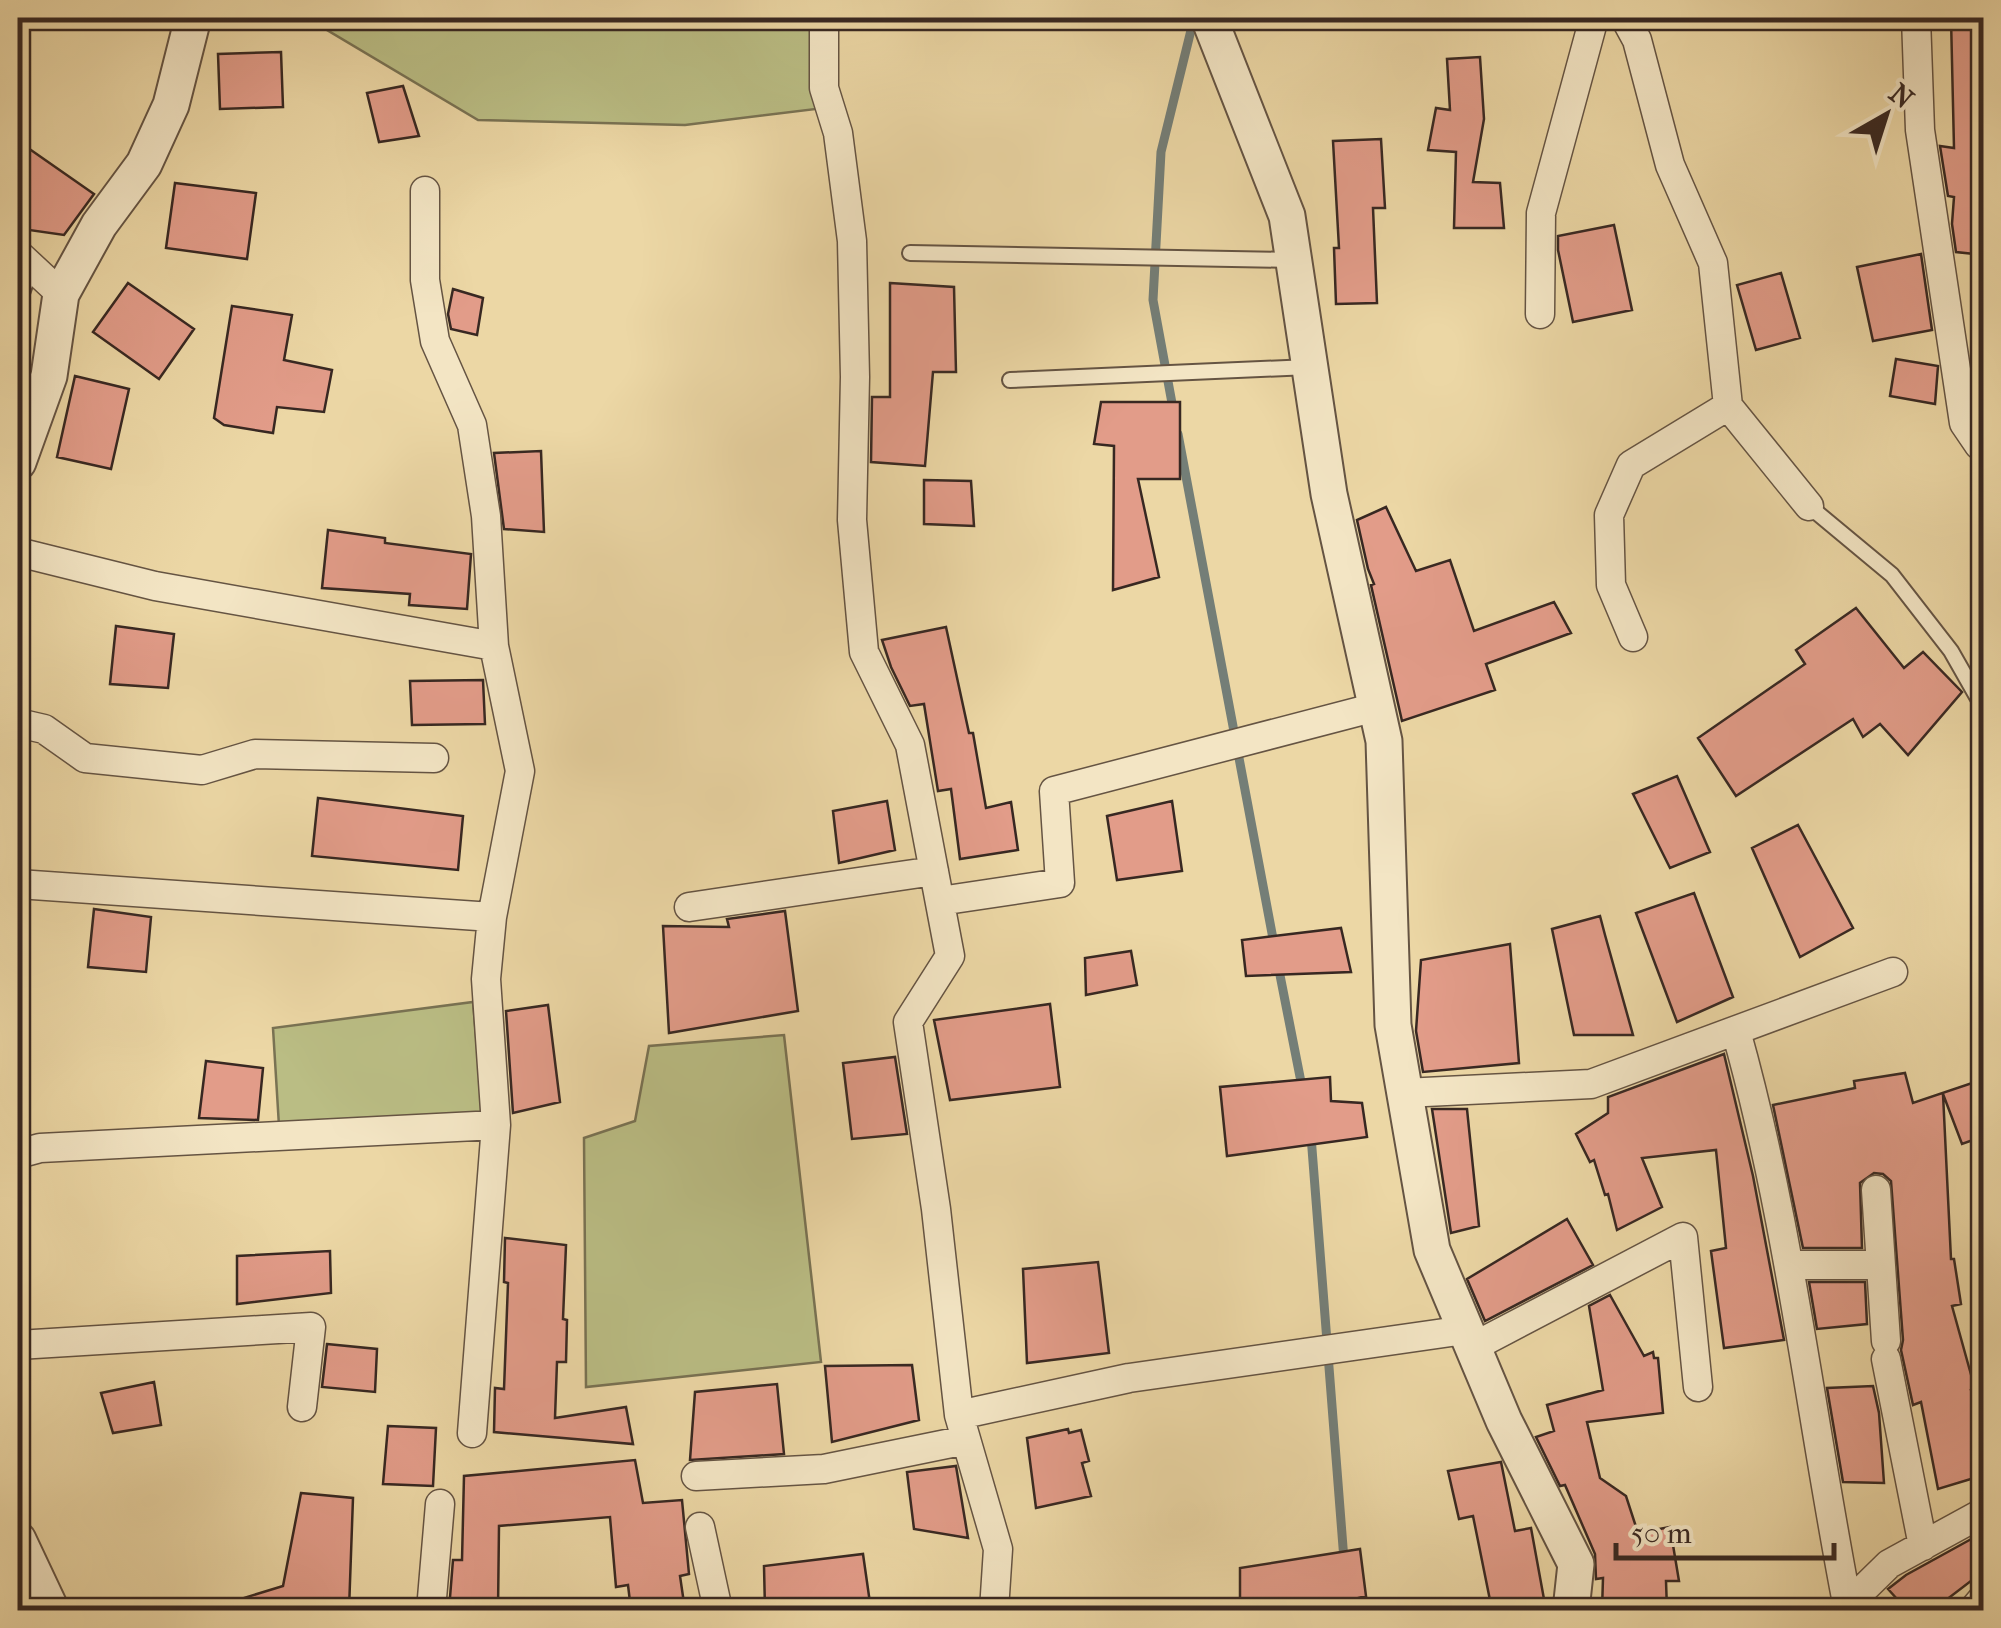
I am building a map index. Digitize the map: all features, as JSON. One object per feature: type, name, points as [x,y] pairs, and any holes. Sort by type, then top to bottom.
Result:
[{"type":"street","points":[[18,462],[49,376],[61,294],[98,225],[144,164],[171,106],[193,18]]},
{"type":"street","points":[[824,18],[824,88],[838,132],[852,241],[855,377],[852,520],[864,652],[910,745],[950,956],[908,1022],[963,1428],[998,1548],[994,1610]]},
{"type":"street","points":[[1210,18],[1287,216],[1329,494],[1384,742],[1392,1026],[1432,1250],[1504,1421],[1576,1564],[1570,1610]]},
{"type":"street","points":[[1540,314],[1541,213],[1594,18]]},
{"type":"street","points":[[1625,18],[1637,40],[1670,165],[1713,263],[1728,406],[1809,506]]},
{"type":"street","points":[[1916,18],[1920,130],[1964,423],[1979,445],[1984,446]]},
{"type":"street","points":[[425,191],[424,280],[435,341],[472,425],[486,516],[494,646],[520,771],[492,916],[486,979],[496,1125],[472,1433]]},
{"type":"street","points":[[24,260],[61,294]]},
{"type":"street","points":[[1633,638],[1610,585],[1609,515],[1631,465],[1728,406]]},
{"type":"street","points":[[18,552],[155,586],[494,646]]},
{"type":"street","points":[[940,901],[1060,883],[1054,791],[1376,708]]},
{"type":"street","points":[[18,723],[44,729],[84,758],[202,770],[255,754],[434,758]]},
{"type":"street","points":[[689,906],[934,871]]},
{"type":"street","points":[[18,884],[492,916]]},
{"type":"street","points":[[1404,1093],[1591,1084],[1893,972]]},
{"type":"street","points":[[1736,1031],[1758,1110],[1791,1266],[1845,1607]]},
{"type":"street","points":[[18,1154],[60,1147],[496,1125]]},
{"type":"street","points":[[1876,1190],[1886,1350],[1923,1546]]},
{"type":"street","points":[[696,1476],[824,1469],[1129,1378],[1469,1339],[1683,1237],[1698,1386]]},
{"type":"street","points":[[1791,1266],[1881,1265]]},
{"type":"street","points":[[18,1346],[311,1326],[302,1407]]},
{"type":"street","points":[[431,1610],[440,1504]]},
{"type":"street","points":[[1845,1607],[1889,1564],[1984,1512]]},
{"type":"street","points":[[700,1527],[718,1610]]},
{"type":"street","points":[[18,1540],[50,1610]]},
{"type":"street","points":[[1973,1610],[1984,1597]]},
{"type":"lane","points":[[910,253],[1293,260]]},
{"type":"lane","points":[[18,305],[24,260]]},
{"type":"lane","points":[[1010,380],[1310,367]]},
{"type":"lane","points":[[1809,506],[1892,574],[1952,651],[1984,709]]},
{"type":"green space","points":[[318,18],[811,18],[816,109],[685,125],[478,120],[317,24]]},
{"type":"green space","points":[[473,1002],[483,1115],[279,1126],[273,1028]]},
{"type":"green space","points":[[784,1035],[821,1362],[586,1387],[584,1138],[635,1121],[649,1046]]},
{"type":"building","points":[[1951,18],[1984,18],[1984,255],[1956,252],[1954,197],[1948,196],[1940,146],[1954,148]]},
{"type":"building","points":[[281,52],[283,107],[220,109],[218,54]]},
{"type":"building","points":[[1480,57],[1484,119],[1473,182],[1500,183],[1504,228],[1454,228],[1456,152],[1428,150],[1436,108],[1450,110],[1447,59]]},
{"type":"building","points":[[403,86],[419,136],[379,142],[367,93]]},
{"type":"building","points":[[1381,139],[1385,208],[1373,208],[1377,303],[1336,304],[1334,248],[1339,248],[1333,141]]},
{"type":"building","points":[[18,141],[94,194],[64,235],[29,230],[28,221],[18,213]]},
{"type":"building","points":[[175,183],[256,193],[247,259],[166,248]]},
{"type":"building","points":[[1614,225],[1632,310],[1573,322],[1558,236]]},
{"type":"building","points":[[1921,254],[1932,330],[1873,341],[1857,267]]},
{"type":"building","points":[[1781,273],[1800,338],[1756,350],[1737,285]]},
{"type":"building","points":[[128,283],[194,329],[159,379],[93,332]]},
{"type":"building","points":[[890,283],[954,287],[956,372],[933,372],[925,466],[871,462],[872,397],[890,397]]},
{"type":"building","points":[[453,289],[483,298],[477,335],[451,329],[448,314]]},
{"type":"building","points":[[232,306],[292,315],[284,360],[332,370],[324,412],[277,407],[273,433],[224,425],[214,418]]},
{"type":"building","points":[[1896,359],[1938,366],[1935,404],[1890,396]]},
{"type":"building","points":[[75,376],[129,389],[111,469],[57,457]]},
{"type":"building","points":[[1101,402],[1180,402],[1180,479],[1138,479],[1159,577],[1113,590],[1114,446],[1094,444]]},
{"type":"building","points":[[541,451],[544,532],[504,529],[494,453]]},
{"type":"building","points":[[924,480],[971,481],[974,526],[924,524]]},
{"type":"building","points":[[1386,507],[1416,571],[1450,560],[1474,631],[1554,602],[1571,633],[1486,664],[1495,690],[1402,721],[1357,520]]},
{"type":"building","points":[[328,530],[385,538],[385,543],[471,554],[467,609],[409,605],[410,594],[322,588]]},
{"type":"building","points":[[1856,608],[1904,668],[1923,652],[1962,692],[1908,755],[1880,724],[1863,737],[1853,719],[1736,796],[1698,738],[1805,664],[1796,650]]},
{"type":"building","points":[[116,626],[174,634],[168,688],[110,684]]},
{"type":"building","points":[[946,627],[969,733],[973,733],[986,808],[1011,802],[1018,850],[960,859],[951,789],[938,791],[924,704],[910,706],[882,640]]},
{"type":"building","points":[[483,680],[485,724],[412,725],[410,681]]},
{"type":"building","points":[[1677,776],[1710,852],[1670,868],[1633,794]]},
{"type":"building","points":[[318,798],[463,816],[458,870],[312,856]]},
{"type":"building","points":[[887,801],[895,850],[839,863],[833,811]]},
{"type":"building","points":[[1172,801],[1182,871],[1117,880],[1107,816]]},
{"type":"building","points":[[1798,825],[1853,928],[1800,957],[1752,848]]},
{"type":"building","points":[[1694,893],[1733,997],[1677,1022],[1636,913]]},
{"type":"building","points":[[94,909],[151,917],[146,972],[88,967]]},
{"type":"building","points":[[785,911],[798,1011],[669,1033],[663,926],[729,927],[727,919]]},
{"type":"building","points":[[1600,916],[1633,1035],[1574,1035],[1552,929]]},
{"type":"building","points":[[1341,928],[1351,972],[1246,976],[1242,940]]},
{"type":"building","points":[[1510,944],[1519,1063],[1423,1072],[1416,1031],[1421,960]]},
{"type":"building","points":[[1131,951],[1137,985],[1086,995],[1085,958]]},
{"type":"building","points":[[1050,1004],[1060,1087],[950,1100],[934,1020]]},
{"type":"building","points":[[548,1005],[560,1102],[513,1113],[506,1011]]},
{"type":"building","points":[[1724,1054],[1753,1176],[1784,1340],[1724,1348],[1711,1251],[1726,1248],[1716,1150],[1642,1158],[1662,1207],[1617,1230],[1594,1160],[1590,1162],[1576,1134],[1608,1113],[1608,1097]]},
{"type":"building","points":[[895,1057],[907,1134],[852,1139],[843,1063]]},
{"type":"building","points":[[206,1061],[263,1068],[258,1120],[199,1118]]},
{"type":"building","points":[[1905,1073],[1913,1103],[1984,1079],[1984,1136],[1962,1144],[1943,1094],[1951,1259],[1961,1304],[1952,1306],[1975,1389],[1971,1390],[1984,1440],[1984,1475],[1938,1489],[1921,1402],[1913,1405],[1901,1350],[1891,1181],[1874,1173],[1860,1183],[1862,1248],[1803,1248],[1773,1105],[1855,1088],[1854,1081]]},
{"type":"building","points":[[1330,1077],[1331,1101],[1362,1103],[1367,1137],[1227,1156],[1220,1087]]},
{"type":"building","points":[[1432,1109],[1467,1109],[1479,1226],[1451,1233]]},
{"type":"building","points":[[1567,1219],[1593,1265],[1485,1321],[1467,1279]]},
{"type":"building","points":[[505,1238],[566,1245],[566,1362],[557,1362],[555,1418],[626,1407],[633,1444],[494,1432],[495,1388],[504,1389],[508,1283],[504,1282]]},
{"type":"building","points":[[330,1251],[331,1293],[237,1304],[237,1256]]},
{"type":"building","points":[[1098,1262],[1109,1353],[1027,1363],[1023,1269]]},
{"type":"building","points":[[1809,1282],[1865,1282],[1867,1324],[1817,1329]]},
{"type":"building","points":[[1610,1295],[1644,1356],[1653,1352],[1654,1358],[1658,1358],[1663,1413],[1587,1422],[1600,1478],[1626,1496],[1638,1533],[1670,1527],[1679,1581],[1666,1581],[1667,1610],[1602,1610],[1603,1578],[1596,1579],[1595,1554],[1565,1485],[1560,1486],[1536,1437],[1554,1431],[1547,1405],[1603,1390],[1589,1306]]},
{"type":"building","points":[[327,1344],[377,1349],[375,1392],[322,1387]]},
{"type":"building","points":[[912,1365],[919,1420],[832,1442],[825,1366]]},
{"type":"building","points":[[154,1382],[161,1425],[113,1433],[101,1393]]},
{"type":"building","points":[[777,1384],[784,1454],[690,1460],[695,1392]]},
{"type":"building","points":[[1873,1386],[1884,1483],[1843,1482],[1827,1388]]},
{"type":"building","points":[[388,1426],[436,1428],[433,1486],[383,1484]]},
{"type":"building","points":[[1068,1429],[1069,1433],[1081,1430],[1089,1461],[1082,1463],[1091,1496],[1036,1508],[1027,1438]]},
{"type":"building","points":[[635,1460],[643,1503],[682,1500],[689,1574],[680,1576],[685,1610],[631,1610],[628,1585],[616,1587],[610,1517],[499,1526],[498,1610],[449,1610],[453,1560],[462,1560],[464,1476]]},
{"type":"building","points":[[1501,1462],[1515,1531],[1531,1528],[1546,1610],[1492,1610],[1473,1516],[1459,1519],[1448,1471]]},
{"type":"building","points":[[956,1466],[968,1538],[914,1529],[907,1472]]},
{"type":"building","points":[[301,1493],[353,1498],[349,1610],[222,1610],[221,1605],[283,1586]]},
{"type":"building","points":[[1984,1532],[1984,1571],[1933,1610],[1907,1610],[1888,1589],[1906,1575]]},
{"type":"building","points":[[1360,1549],[1366,1596],[1328,1606],[1328,1610],[1240,1610],[1240,1568]]},
{"type":"building","points":[[863,1554],[871,1610],[765,1610],[764,1566]]},
{"type":"waterway","points":[[1174,414],[1153,300],[1161,152],[1194,18]]},
{"type":"waterway","points":[[1178,434],[1274,944]]},
{"type":"waterway","points":[[1278,965],[1303,1092]]},
{"type":"waterway","points":[[1311,1136],[1344,1560]]},
{"type":"waterway","points":[[1342,1610],[1344,1590]]}]
